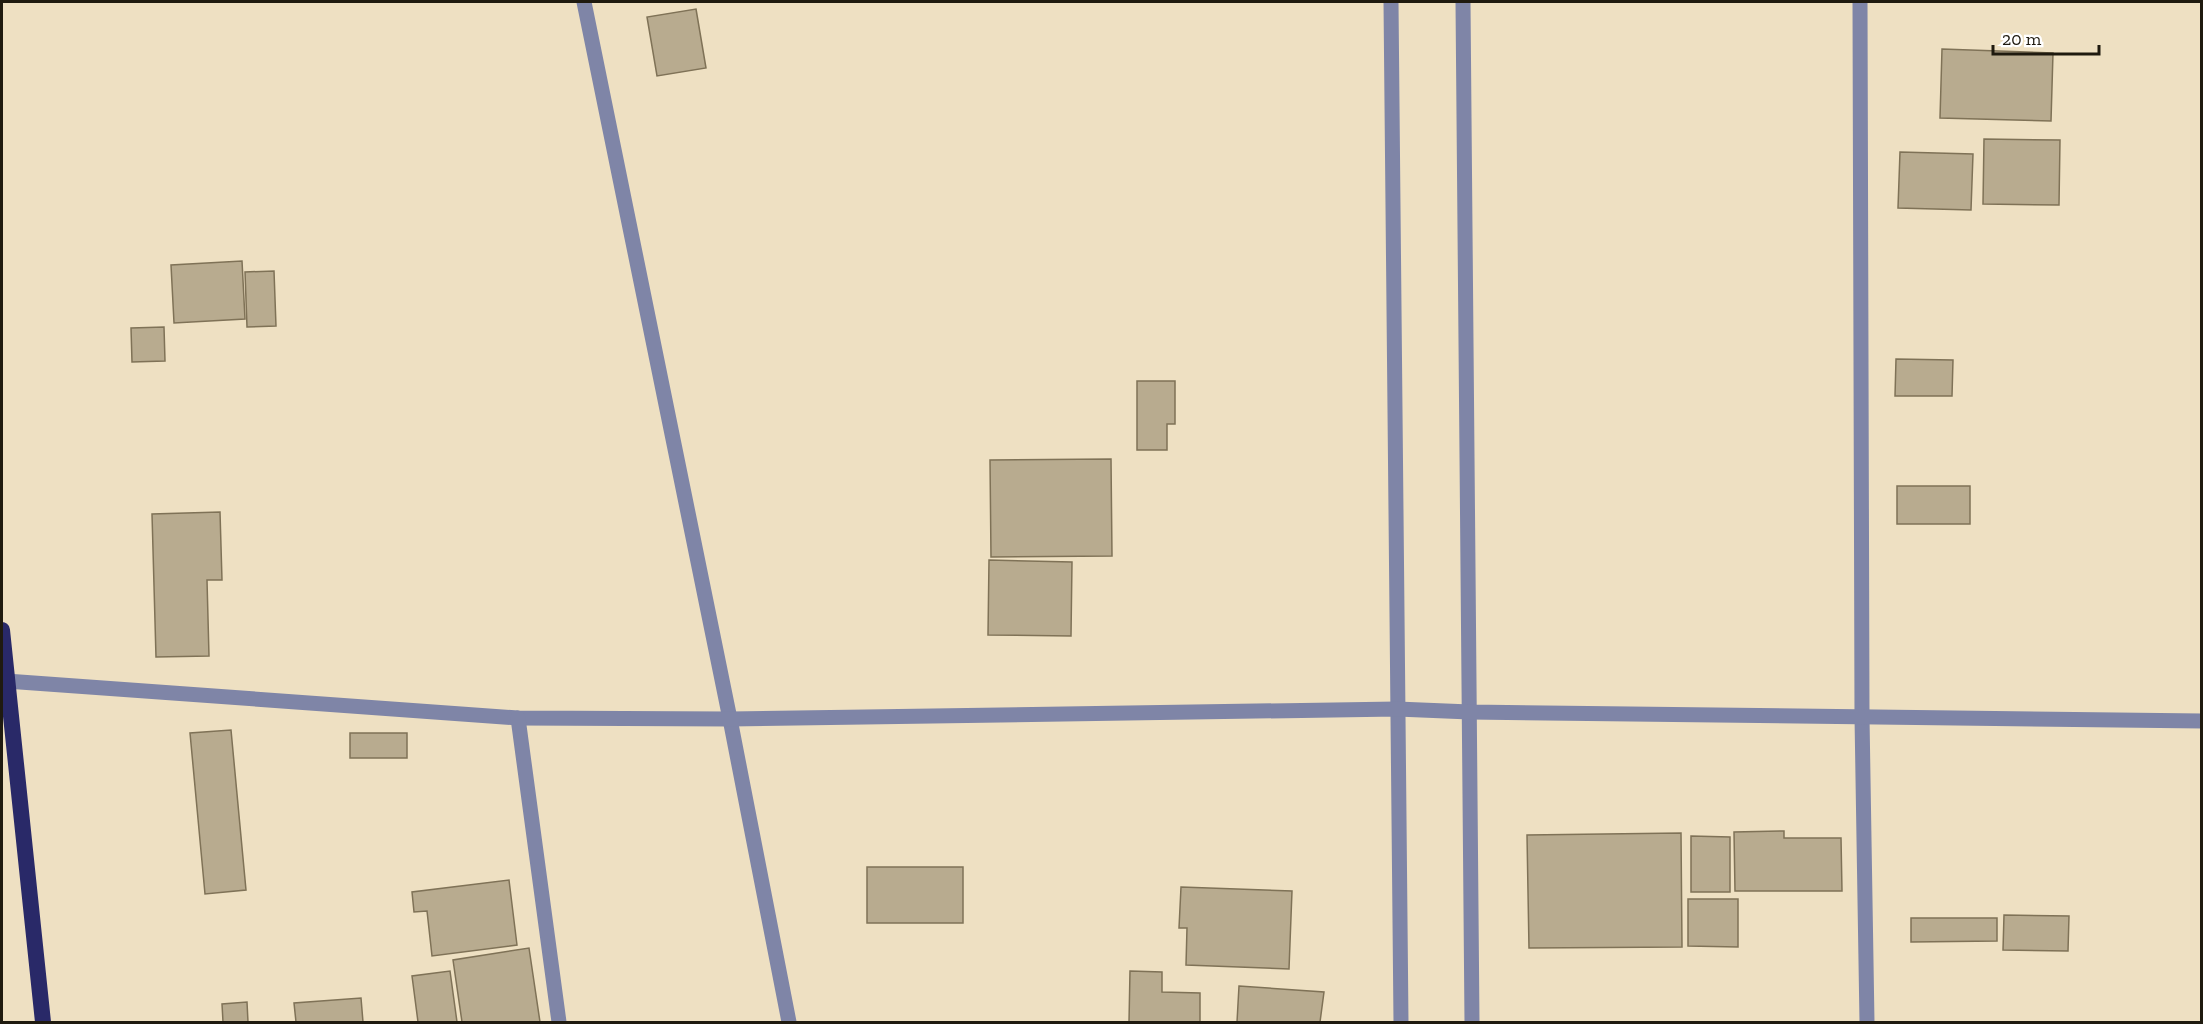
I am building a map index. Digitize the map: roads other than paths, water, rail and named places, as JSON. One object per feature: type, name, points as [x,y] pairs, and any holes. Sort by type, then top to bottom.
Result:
[{"type":"highway","points":[[2,630],[43,1023]]},
{"type":"street","points":[[584,2],[730,719],[789,1023]]},
{"type":"street","points":[[1391,2],[1401,1023]]},
{"type":"street","points":[[1463,2],[1472,1023]]},
{"type":"street","points":[[1860,2],[1862,717],[1867,1023]]},
{"type":"street","points":[[6,681],[518,718],[730,719],[1397,709],[1470,712],[2202,721]]},
{"type":"street","points":[[518,718],[559,1023]]}]
